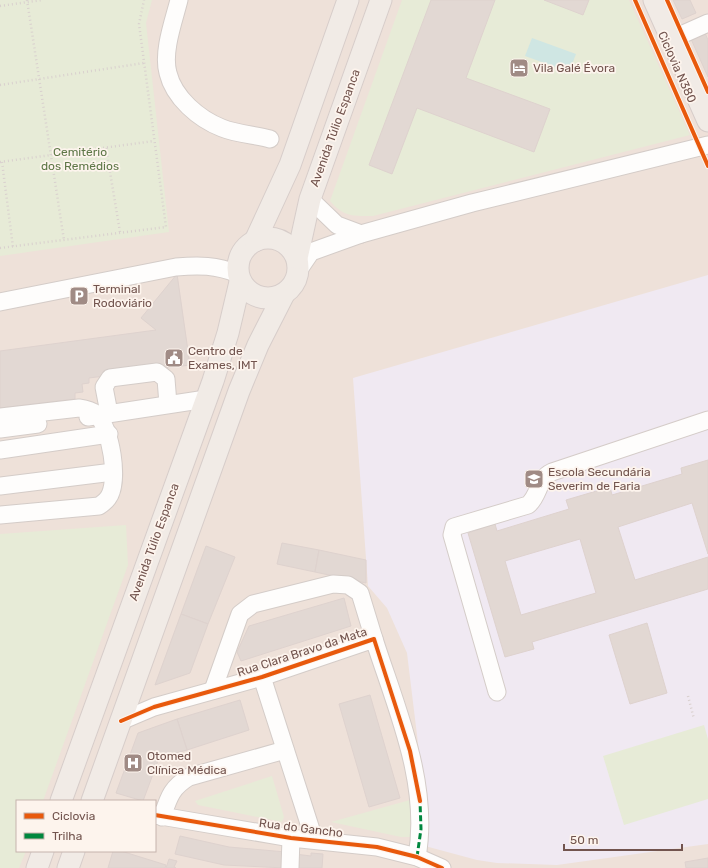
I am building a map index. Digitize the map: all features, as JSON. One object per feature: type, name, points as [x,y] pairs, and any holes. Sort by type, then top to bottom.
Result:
[{"type":"main road","name":"Avenida Túlio Espanca","points":[[61,800],[228,333],[239,278],[238,264],[241,254],[247,246],[255,241],[290,165],[348,0]]},
{"type":"main road","name":"Avenida Túlio Espanca","points":[[92,800],[239,391],[258,345],[284,294],[294,284],[310,199],[381,0]]},
{"type":"main road","points":[[654,0],[708,121]]},
{"type":"main road","points":[[255,241],[265,238],[275,239],[284,243],[292,250],[298,264]]},
{"type":"main road","points":[[239,278],[246,290],[254,296],[264,299],[275,298],[284,294]]},
{"type":"main road","points":[[37,868],[43,852]]},
{"type":"main road","points":[[68,868],[74,852]]},
{"type":"street","points":[[179,0],[167,50],[168,72],[182,100],[202,116],[222,128],[270,139]]},
{"type":"street","points":[[672,39],[708,23]]},
{"type":"street","points":[[298,264],[311,252],[361,234],[472,203],[708,145]]},
{"type":"street","points":[[310,199],[337,225],[361,234]]},
{"type":"street","points":[[0,302],[176,267],[203,264],[223,267],[239,278]]},
{"type":"street","points":[[0,515],[99,506],[109,497],[113,483],[113,472],[108,434],[103,414],[104,387],[110,378],[157,372],[166,379],[168,404]]},
{"type":"street","points":[[0,429],[206,398]]},
{"type":"street","points":[[0,417],[79,408],[103,414]]},
{"type":"street","points":[[497,692],[452,535],[454,527],[528,505],[535,497],[543,478],[552,472],[708,420]]},
{"type":"street","points":[[0,450],[108,434]]},
{"type":"street","points":[[0,486],[113,472]]},
{"type":"street","points":[[213,690],[240,614],[253,604],[333,584],[348,585],[360,593],[374,639]]},
{"type":"street","name":"Rua Clara Bravo da Mata","points":[[121,721],[154,707],[262,677],[374,639],[410,751],[420,801],[421,829],[417,857]]},
{"type":"street","points":[[262,677],[314,839]]},
{"type":"street","points":[[136,678],[138,697],[141,701],[154,707]]},
{"type":"street","points":[[158,816],[176,785],[189,777],[285,750]]},
{"type":"street","name":"Rua do Gancho","points":[[158,816],[291,838],[314,839],[377,847],[417,857],[442,868]]},
{"type":"street","points":[[290,868],[291,838]]},
{"type":"path","points":[[0,6],[42,0]]},
{"type":"path","points":[[0,248],[166,227],[139,24],[144,0]]},
{"type":"path","points":[[27,1],[64,240]]},
{"type":"path","points":[[0,85],[144,63]]},
{"type":"path","points":[[13,247],[1,162],[154,142]]},
{"type":"path","points":[[106,148],[120,232]]},
{"type":"path","points":[[688,696],[694,719]]},
{"type":"shaded area","points":[[0,0],[708,0],[708,868],[0,868]]},
{"type":"shaded area","name":"Escola Secundária Severim de Faria","points":[[708,275],[708,844],[557,865],[497,863],[477,860],[425,846],[422,776],[407,653],[387,608],[368,586],[353,378]]},
{"type":"green space","name":"Cemitério dos Remédios","points":[[0,0],[152,0],[146,23],[169,232],[0,256]]},
{"type":"green space","name":"Vila Galé Évora","points":[[402,0],[629,0],[690,135],[373,216],[344,213],[330,201]]},
{"type":"green space","points":[[126,525],[128,565],[43,800],[16,800],[16,852],[26,852],[19,868],[0,868],[0,534]]},
{"type":"green space","points":[[704,725],[708,739],[708,799],[624,825],[603,756]]},
{"type":"green space","points":[[272,776],[284,817],[282,822],[198,805],[195,801]]},
{"type":"green space","points":[[410,800],[416,820],[411,837],[401,837],[331,822]]},
{"type":"water","points":[[532,38],[576,54],[569,72],[525,56]]},
{"type":"building","points":[[431,0],[495,0],[466,78],[550,109],[534,152],[417,108],[392,174],[369,165]]},
{"type":"building","points":[[544,0],[589,0],[583,15]]},
{"type":"building","points":[[673,0],[690,0],[696,13],[682,19]]},
{"type":"building","points":[[705,33],[708,40],[708,77],[691,39]]},
{"type":"building","name":"Terminal Rodoviário","points":[[177,274],[190,365],[89,378],[89,383],[82,384],[83,392],[75,393],[75,399],[0,408],[0,351],[156,330],[141,318]]},
{"type":"building","points":[[708,460],[708,554],[692,503],[618,527],[635,580],[708,557],[708,589],[532,642],[534,649],[505,657],[468,533],[495,524],[497,531],[569,509],[566,500],[610,487],[612,495],[682,474],[681,468]],"holes":[[[580,539],[596,593],[521,615],[505,561]]]},
{"type":"building","points":[[282,543],[319,550],[315,572],[277,564]]},
{"type":"building","points":[[206,546],[235,557],[208,624],[181,614]]},
{"type":"building","points":[[319,550],[366,560],[366,583],[315,572]]},
{"type":"building","points":[[344,598],[351,626],[241,661],[237,652],[249,626]]},
{"type":"building","points":[[181,614],[208,624],[190,673],[155,685]]},
{"type":"building","points":[[647,623],[667,693],[630,704],[609,635]]},
{"type":"building","points":[[370,695],[400,798],[369,807],[339,704]]},
{"type":"building","points":[[240,700],[249,730],[187,750],[177,719]]},
{"type":"building","points":[[177,719],[187,750],[159,758],[143,800],[116,793],[138,733]]},
{"type":"building","points":[[180,836],[229,847],[286,852],[285,868],[224,865],[175,854]]},
{"type":"building","points":[[113,852],[124,852],[166,865],[165,868],[108,868]]},
{"type":"building","points":[[311,853],[323,854],[322,868],[294,868],[295,854],[311,856]]},
{"type":"building","points":[[708,858],[708,868],[686,868],[685,862]]},
{"type":"building","points":[[169,859],[177,861],[174,867],[176,868],[166,868]]},
{"type":"marked path","points":[[417,857],[421,829],[420,801]]},
{"type":"cycle path","name":"Ciclovia N380","points":[[635,0],[708,166]]},
{"type":"cycle path","points":[[667,0],[708,92]]},
{"type":"cycle path","points":[[121,721],[154,707],[262,677],[374,639],[410,751],[420,801]]},
{"type":"cycle path","points":[[156,815],[291,838],[377,847],[417,857],[442,868]]},
{"type":"place","name":"Vila Galé Évora","points":[[519,68]]},
{"type":"place","name":"Terminal Rodoviário","points":[[79,296]]},
{"type":"place","name":"Centro de Exames, IMT","points":[[174,358]]},
{"type":"place","name":"Escola Secundária Severim de Faria","points":[[534,479]]},
{"type":"place","name":"Otomed Clínica Médica","points":[[133,763]]}]
